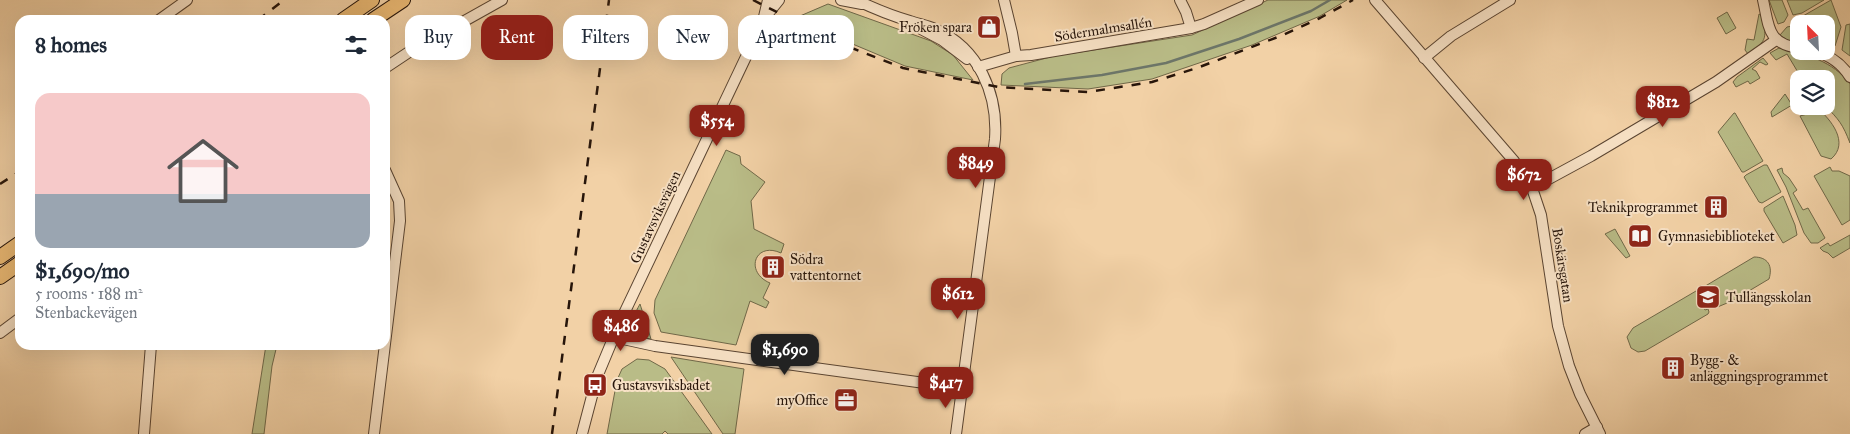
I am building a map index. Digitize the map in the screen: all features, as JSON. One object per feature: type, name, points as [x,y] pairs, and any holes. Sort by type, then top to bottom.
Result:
[{"type":"main road","points":[[350,15],[372,0]]},
{"type":"main road","points":[[381,15],[403,0]]},
{"type":"main road","points":[[0,257],[15,246]]},
{"type":"main road","points":[[0,277],[15,266]]},
{"type":"street","points":[[167,15],[187,0]]},
{"type":"street","points":[[390,65],[502,0]]},
{"type":"street","name":"Gustavsviksvägen","points":[[765,15],[768,0]]},
{"type":"street","name":"Gustavsviksvägen","points":[[767,15],[779,0]]},
{"type":"street","points":[[841,0],[868,6]]},
{"type":"street","points":[[856,0],[910,22],[930,26],[949,36],[971,55],[992,94],[996,131],[956,434]]},
{"type":"street","points":[[1004,0],[1016,56]]},
{"type":"street","points":[[1180,0],[1186,12],[1190,28]]},
{"type":"street","name":"Södermalmsallén","points":[[978,67],[1016,56],[1190,28],[1204,24],[1258,0]]},
{"type":"street","name":"Boskärsgatan","points":[[1375,0],[1514,161],[1532,188],[1541,215],[1558,326],[1565,354],[1574,381],[1599,430]]},
{"type":"street","points":[[1424,58],[1451,36],[1510,0]]},
{"type":"street","points":[[1763,0],[1771,32],[1782,45],[1790,46]]},
{"type":"street","points":[[1532,188],[1591,156],[1716,82],[1776,40]]},
{"type":"street","name":"Gustavsviksvägen","points":[[582,434],[593,390],[614,337],[745,60]]},
{"type":"street","points":[[1834,60],[1850,77]]},
{"type":"street","points":[[390,181],[399,201],[400,221],[390,303]]},
{"type":"street","points":[[0,333],[15,322]]},
{"type":"street","points":[[614,337],[655,346],[962,388]]},
{"type":"street","points":[[144,434],[151,350]]},
{"type":"street","points":[[374,434],[384,350]]},
{"type":"street","points":[[1586,434],[1599,430]]},
{"type":"green space","points":[[1268,0],[1347,0],[1320,16],[1252,45],[1152,79],[1088,89],[1001,85],[1002,74],[1009,68],[1054,56],[1192,35]]},
{"type":"green space","points":[[1769,0],[1782,0],[1788,15],[1784,22],[1778,24]]},
{"type":"green space","points":[[1787,0],[1824,0],[1802,13],[1793,15]]},
{"type":"green space","points":[[1831,0],[1841,27],[1835,46],[1835,15],[1805,15]]},
{"type":"green space","points":[[828,4],[931,41],[953,55],[973,80],[905,66],[854,45],[854,15],[802,15]]},
{"type":"green space","points":[[1727,12],[1736,28],[1726,34],[1717,18]]},
{"type":"green space","points":[[1759,14],[1763,23],[1764,38],[1748,54],[1745,50],[1747,39],[1754,40]]},
{"type":"green space","points":[[1850,24],[1850,56],[1842,50],[1846,25]]},
{"type":"green space","points":[[1790,26],[1790,42],[1780,35],[1787,27]]},
{"type":"green space","points":[[1779,48],[1790,51],[1790,59],[1787,54],[1776,60],[1770,53]]},
{"type":"green space","points":[[1763,58],[1768,64],[1760,62],[1752,69],[1756,71],[1760,78],[1750,84],[1748,81],[1736,87],[1733,82],[1737,77]]},
{"type":"green space","points":[[1791,60],[1818,60],[1836,70],[1850,84],[1850,143],[1845,131],[1834,115],[1835,70],[1797,70]]},
{"type":"green space","points":[[1785,94],[1790,102],[1790,106],[1772,117],[1771,112]]},
{"type":"green space","points":[[1734,113],[1763,161],[1744,172],[1742,172],[1718,132]]},
{"type":"green space","points":[[1824,115],[1827,118],[1839,139],[1839,146],[1831,159],[1821,156],[1800,116]]},
{"type":"green space","points":[[726,150],[740,156],[741,164],[765,182],[751,201],[754,229],[784,244],[781,253],[772,250],[765,251],[759,254],[756,259],[755,266],[757,272],[770,283],[763,298],[769,302],[766,308],[750,301],[736,345],[661,332],[654,313],[655,300]]},
{"type":"green space","points":[[1767,165],[1781,192],[1762,203],[1759,202],[1744,177]]},
{"type":"green space","points":[[1830,167],[1832,171],[1839,171],[1850,176],[1850,220],[1842,225],[1814,176]]},
{"type":"green space","points":[[1782,168],[1783,173],[1797,190],[1793,193],[1803,210],[1808,208],[1825,238],[1818,243],[1811,243],[1804,233],[1786,187],[1777,170]]},
{"type":"green space","points":[[1783,196],[1797,235],[1783,243],[1764,208]]},
{"type":"green space","points":[[1615,229],[1630,256],[1626,258],[1605,234]]},
{"type":"green space","points":[[1850,235],[1850,248],[1833,258],[1820,248],[1828,243],[1830,246]]},
{"type":"green space","points":[[1754,257],[1759,257],[1768,263],[1770,266],[1769,279],[1732,301],[1715,308],[1713,307],[1715,305],[1706,290],[1704,292],[1702,288]]},
{"type":"green space","points":[[1696,291],[1699,293],[1697,296],[1705,310],[1708,309],[1708,314],[1645,351],[1638,352],[1631,348],[1627,337],[1633,328]]},
{"type":"green space","points":[[640,304],[651,339],[637,334],[632,327],[634,316]]},
{"type":"green space","points":[[265,350],[276,350],[272,366],[264,434],[252,434]]},
{"type":"green space","points":[[671,357],[744,369],[735,434],[723,434]]},
{"type":"green space","points":[[637,359],[649,360],[665,369],[712,434],[668,434],[665,431],[662,434],[607,434],[617,380],[622,369]]},
{"type":"waterway","points":[[1025,84],[1102,75],[1166,63],[1239,39],[1311,11],[1330,0]]},
{"type":"railway","points":[[264,15],[284,0]]},
{"type":"railway","points":[[552,434],[609,0]]},
{"type":"railway","points":[[753,0],[834,41],[903,68],[998,87],[1088,92],[1152,82],[1197,68],[1283,35],[1353,0]]},
{"type":"railway","points":[[0,184],[15,174]]},
{"type":"place","name":"Fröken spara","points":[[989,27]]},
{"type":"place","name":"Teknikprogrammet","points":[[1716,207]]},
{"type":"place","name":"Gymnasiebiblioteket","points":[[1640,236]]},
{"type":"place","name":"Södra vattentornet","points":[[773,267]]},
{"type":"place","name":"Tullängsskolan","points":[[1708,297]]},
{"type":"place","name":"Bygg- & anläggningsprogrammet","points":[[1673,368]]},
{"type":"place","name":"Gustavsviksbadet","points":[[595,385]]},
{"type":"place","name":"myOffice","points":[[846,400]]}]
